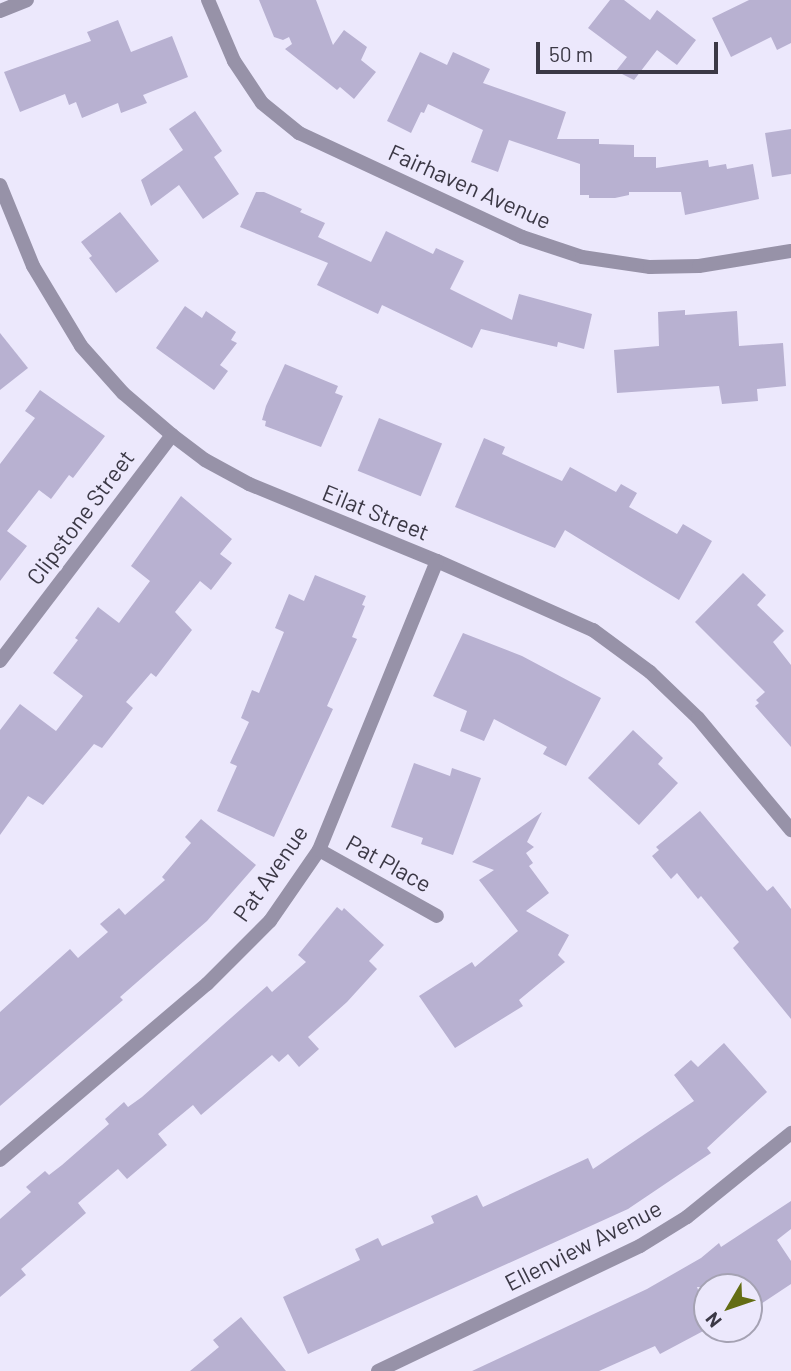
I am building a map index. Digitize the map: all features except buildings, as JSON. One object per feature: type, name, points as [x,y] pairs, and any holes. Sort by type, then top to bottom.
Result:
[{"type":"street","points":[[0,11],[27,0]]},
{"type":"street","name":"Fairhaven Avenue","points":[[208,0],[234,61],[262,103],[299,133],[522,237],[582,257],[650,267],[699,266],[791,251]]},
{"type":"street","name":"Eilat Street","points":[[0,186],[33,266],[81,346],[123,393],[172,435],[205,460],[249,484],[437,561],[593,630],[650,671],[698,718],[791,830]]},
{"type":"street","name":"Clipstone Street","points":[[0,661],[172,435]]},
{"type":"street","name":"Pat Avenue","points":[[0,1160],[207,984],[270,921],[319,850],[437,561]]},
{"type":"street","name":"Pat Place","points":[[319,850],[437,916]]},
{"type":"street","name":"Ellenview Avenue","points":[[379,1371],[640,1246],[687,1217],[791,1133]]}]
